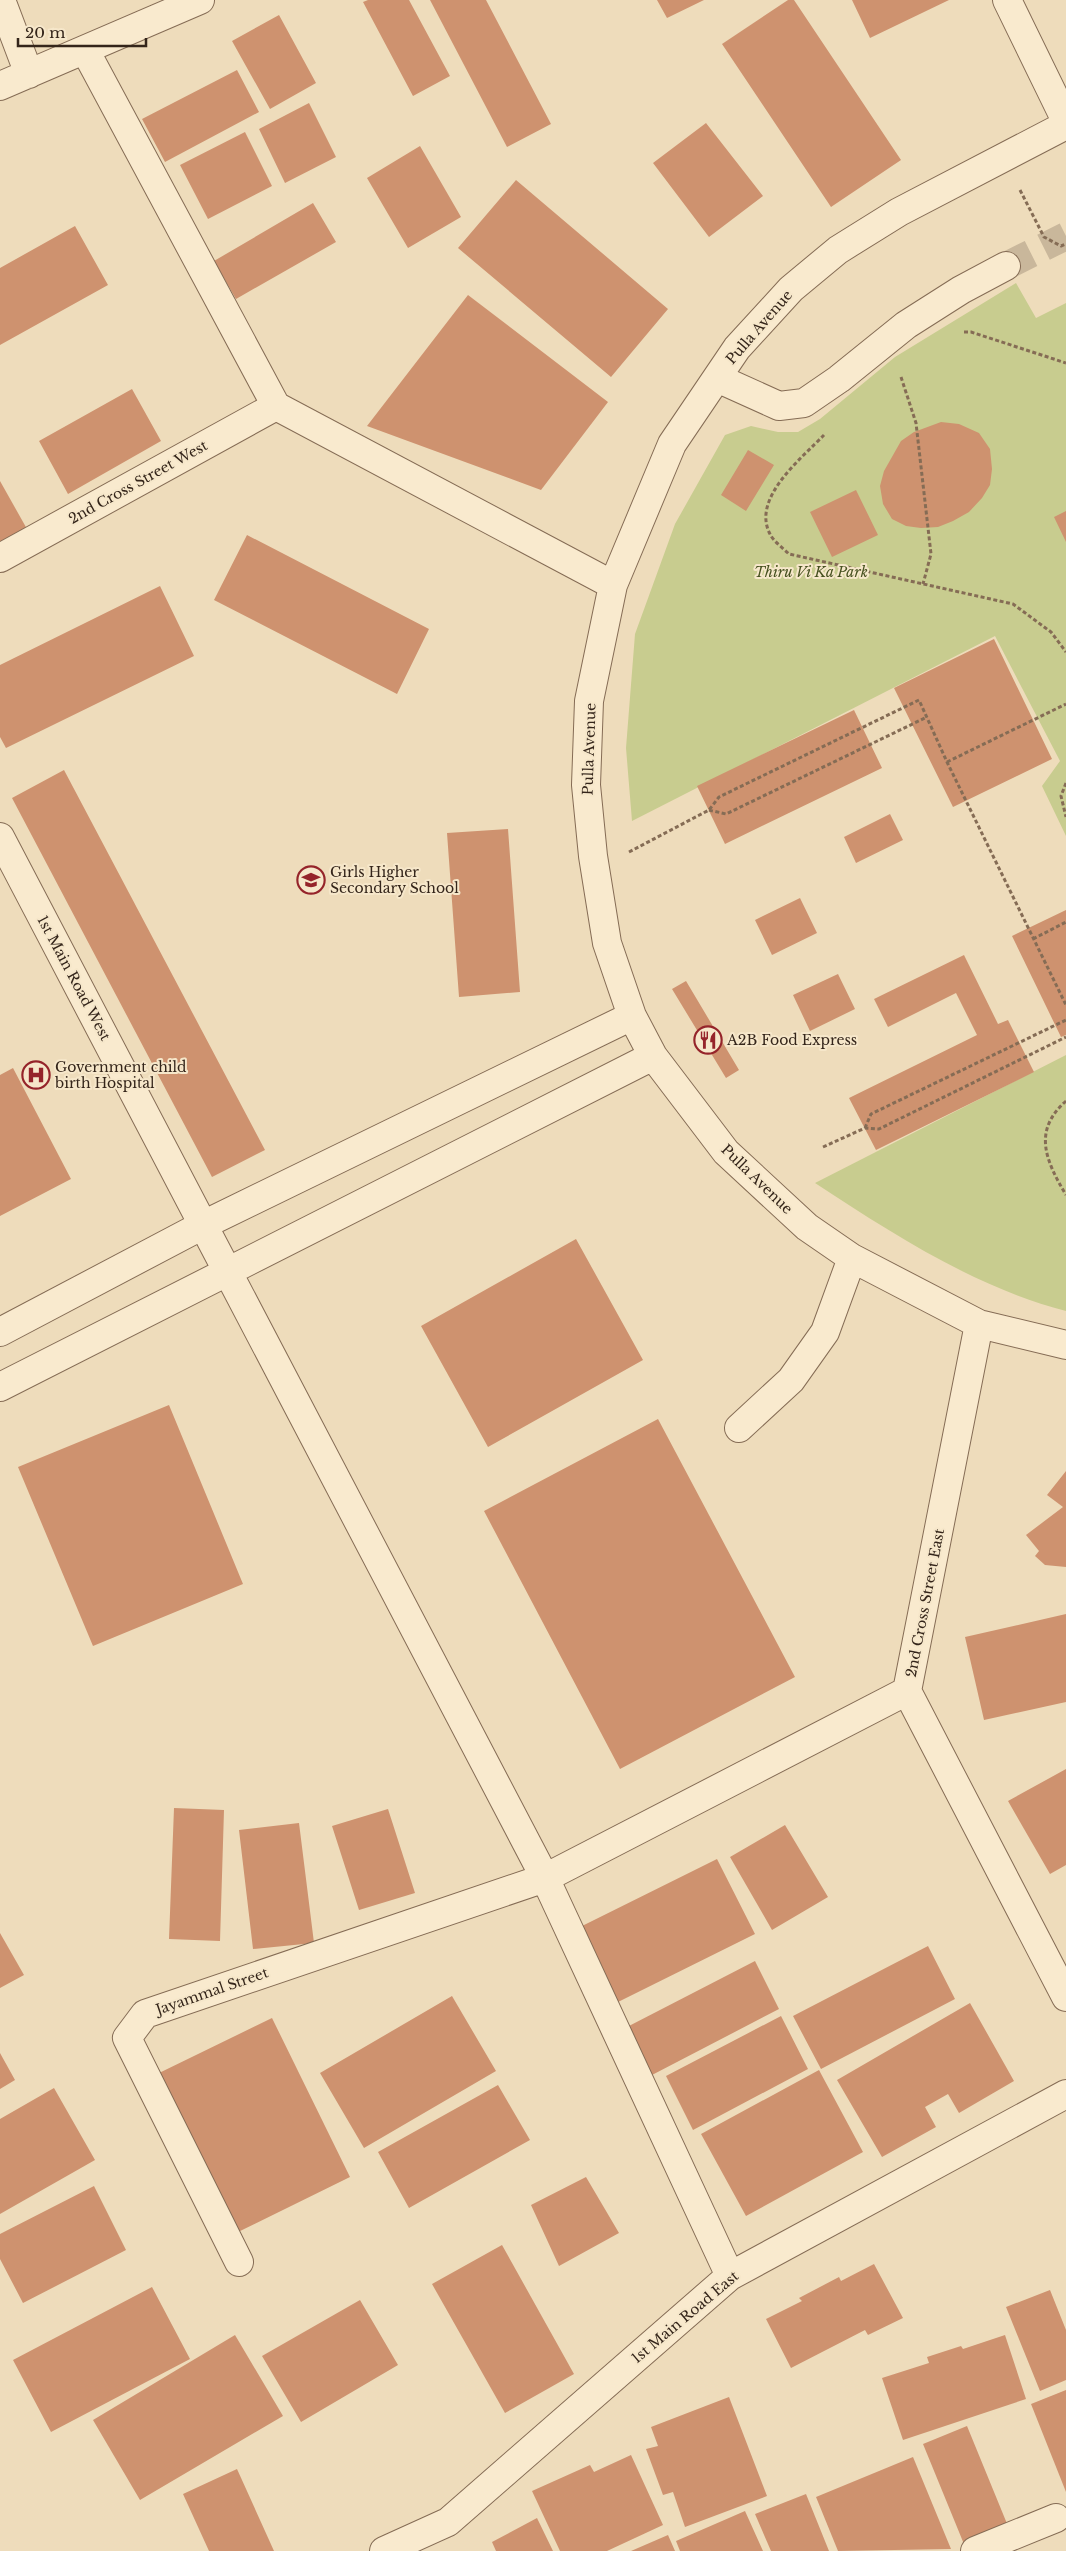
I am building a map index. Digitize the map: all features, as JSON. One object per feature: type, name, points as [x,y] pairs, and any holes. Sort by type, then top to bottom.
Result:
[{"type":"street","points":[[1,0],[29,74]]},
{"type":"street","points":[[1007,0],[1066,120]]},
{"type":"street","points":[[0,86],[85,50],[189,2]]},
{"type":"street","points":[[85,50],[276,406],[614,585]]},
{"type":"street","name":"Pulla Avenue","points":[[1066,124],[900,212],[838,250],[791,289],[737,348],[672,444],[614,585],[589,701],[586,785],[593,856],[607,943],[632,1016],[654,1056],[726,1152],[807,1228],[852,1258],[979,1324],[1066,1345]]},
{"type":"street","points":[[717,378],[779,406],[804,403],[839,379],[906,325],[961,290],[1006,266]]},
{"type":"street","name":"2nd Cross Street West","points":[[0,558],[276,406]]},
{"type":"street","name":"1st Main Road West","points":[[0,837],[545,1878],[730,2276]]},
{"type":"street","points":[[0,1332],[202,1225],[632,1016]]},
{"type":"street","points":[[0,1387],[654,1056]]},
{"type":"street","points":[[739,1428],[791,1380],[825,1332],[852,1258]]},
{"type":"street","name":"2nd Cross Street East","points":[[979,1324],[907,1691],[1066,1997]]},
{"type":"street","points":[[545,1878],[907,1691]]},
{"type":"street","name":"Jayammal Street","points":[[239,2262],[127,2038],[145,2014],[545,1878]]},
{"type":"street","name":"1st Main Road East","points":[[384,2551],[448,2522],[730,2276],[1066,2094]]},
{"type":"street","points":[[975,2551],[1056,2518]]},
{"type":"path","points":[[1004,158],[1044,237],[1061,246],[1066,244]]},
{"type":"path","points":[[957,333],[971,332],[1066,363]]},
{"type":"path","points":[[898,370],[916,423],[931,554],[923,584]]},
{"type":"path","points":[[826,433],[778,481],[765,518],[770,535],[789,554],[1013,604],[1051,632],[1066,652]]},
{"type":"path","points":[[628,852],[709,810],[719,797],[919,700],[946,762],[1066,1005]]},
{"type":"path","points":[[946,762],[1066,704]]},
{"type":"path","points":[[709,810],[726,814],[927,717]]},
{"type":"path","points":[[1066,783],[1062,796],[1066,817]]},
{"type":"path","points":[[628,846],[630,861]]},
{"type":"path","points":[[1033,939],[1066,922]]},
{"type":"path","points":[[865,1128],[871,1114],[1066,1020]]},
{"type":"path","points":[[823,1147],[865,1128],[879,1129],[1066,1037]]},
{"type":"path","points":[[1066,1101],[1054,1111],[1044,1135],[1050,1168],[1066,1195]]},
{"type":"green space","name":"Thiru Vi Ka Park","points":[[1016,283],[1036,318],[1066,303],[1066,836],[1042,786],[1060,761],[995,636],[632,821],[626,748],[635,634],[675,524],[725,435],[751,426],[778,432],[798,432],[820,419],[895,357]]},
{"type":"green space","points":[[1066,1055],[1066,1311],[1032,1301],[999,1288],[935,1257],[904,1240],[815,1183]]},
{"type":"building","points":[[368,0],[409,0],[450,76],[413,96],[363,2]]},
{"type":"building","points":[[430,0],[486,0],[551,124],[507,147]]},
{"type":"building","points":[[657,0],[704,0],[667,18]]},
{"type":"building","points":[[788,0],[794,0],[901,160],[831,207],[722,44]]},
{"type":"building","points":[[852,0],[949,0],[870,38]]},
{"type":"building","points":[[279,15],[316,83],[270,109],[232,41]]},
{"type":"building","points":[[237,70],[259,112],[165,162],[142,119]]},
{"type":"building","points":[[309,103],[336,157],[285,183],[259,129]]},
{"type":"building","points":[[706,123],[763,196],[709,237],[653,163]]},
{"type":"building","points":[[245,132],[272,186],[208,219],[180,165]]},
{"type":"building","points":[[420,146],[461,217],[408,248],[367,178]]},
{"type":"building","points":[[516,180],[668,309],[611,377],[458,248]]},
{"type":"building","points":[[313,203],[336,242],[236,299],[214,261]]},
{"type":"building","points":[[75,226],[108,285],[0,345],[0,268]]},
{"type":"building","points":[[468,295],[608,402],[541,490],[367,426]]},
{"type":"building","points":[[132,389],[161,441],[68,494],[39,441]]},
{"type":"building","points":[[941,422],[959,424],[979,433],[990,449],[992,469],[990,485],[982,498],[969,512],[953,521],[938,527],[921,528],[906,526],[892,519],[883,504],[880,486],[884,471],[901,441],[914,432]]},
{"type":"building","points":[[748,450],[774,465],[746,511],[721,495]]},
{"type":"building","points":[[0,481],[27,529],[0,545]]},
{"type":"building","points":[[856,490],[878,535],[832,557],[810,512]]},
{"type":"building","points":[[1066,511],[1066,542],[1054,517]]},
{"type":"building","points":[[247,535],[429,629],[397,694],[214,600]]},
{"type":"building","points":[[160,586],[194,656],[6,748],[0,737],[0,665]]},
{"type":"building","points":[[994,639],[1052,759],[953,807],[894,688]]},
{"type":"building","points":[[854,710],[882,768],[725,844],[697,786]]},
{"type":"building","points":[[64,770],[265,1150],[212,1177],[12,798]]},
{"type":"building","points":[[890,814],[903,840],[856,863],[844,837]]},
{"type":"building","points":[[508,829],[520,992],[459,997],[447,833]]},
{"type":"building","points":[[800,898],[817,933],[772,955],[755,920]]},
{"type":"building","points":[[1066,910],[1066,1035],[1061,1037],[1012,936]]},
{"type":"building","points":[[964,955],[998,1024],[1008,1020],[1034,1072],[876,1150],[849,1098],[977,1035],[956,993],[888,1027],[874,999]]},
{"type":"building","points":[[838,974],[855,1009],[810,1031],[793,995]]},
{"type":"building","points":[[686,981],[739,1070],[726,1078],[672,989]]},
{"type":"building","points":[[13,1068],[71,1179],[0,1216],[0,1075]]},
{"type":"building","points":[[576,1239],[643,1360],[488,1447],[421,1326]]},
{"type":"building","points":[[169,1405],[243,1584],[93,1646],[18,1467]]},
{"type":"building","points":[[658,1419],[795,1677],[620,1769],[484,1511]]},
{"type":"building","points":[[1066,1471],[1066,1567],[1045,1565],[1035,1556],[1039,1551],[1026,1535],[1063,1507],[1047,1495]]},
{"type":"building","points":[[1066,1614],[1066,1702],[984,1720],[965,1637]]},
{"type":"building","points":[[1066,1769],[1066,1865],[1050,1874],[1008,1801]]},
{"type":"building","points":[[174,1808],[224,1810],[220,1941],[169,1939]]},
{"type":"building","points":[[388,1809],[415,1893],[359,1910],[332,1826]]},
{"type":"building","points":[[299,1823],[314,1943],[253,1949],[239,1830]]},
{"type":"building","points":[[785,1825],[828,1897],[772,1930],[730,1857]]},
{"type":"building","points":[[717,1859],[755,1934],[614,2004],[576,1929]]},
{"type":"building","points":[[0,1933],[24,1975],[0,1988]]},
{"type":"building","points":[[928,1946],[955,1999],[821,2069],[793,2016]]},
{"type":"building","points":[[755,1961],[779,2009],[652,2075],[627,2027]]},
{"type":"building","points":[[452,1996],[496,2071],[364,2148],[320,2073]]},
{"type":"building","points":[[970,2003],[1014,2081],[959,2113],[948,2094],[925,2107],[936,2127],[882,2157],[837,2080]]},
{"type":"building","points":[[781,2016],[808,2069],[693,2130],[666,2076]]},
{"type":"building","points":[[272,2018],[350,2177],[236,2233],[157,2074]]},
{"type":"building","points":[[0,2053],[15,2080],[0,2089]]},
{"type":"building","points":[[819,2070],[863,2152],[746,2216],[701,2134]]},
{"type":"building","points":[[498,2085],[530,2140],[409,2208],[378,2152]]},
{"type":"building","points":[[54,2088],[95,2160],[0,2214],[0,2119]]},
{"type":"building","points":[[586,2177],[619,2233],[559,2266],[531,2205]]},
{"type":"building","points":[[94,2186],[126,2250],[23,2303],[0,2259],[0,2234]]},
{"type":"building","points":[[502,2245],[574,2374],[505,2413],[432,2284]]},
{"type":"building","points":[[874,2264],[903,2318],[868,2335],[865,2330],[791,2368],[766,2319],[802,2301],[799,2298],[839,2277],[841,2281]]},
{"type":"building","points":[[152,2287],[190,2359],[51,2432],[13,2360]]},
{"type":"building","points":[[1050,2290],[1066,2330],[1066,2380],[1040,2391],[1006,2307]]},
{"type":"building","points":[[360,2300],[398,2365],[301,2422],[262,2356]]},
{"type":"building","points":[[235,2335],[283,2416],[140,2500],[93,2420]]},
{"type":"building","points":[[1005,2335],[1026,2399],[903,2440],[882,2378],[929,2363],[927,2357],[961,2346],[963,2349]]},
{"type":"building","points":[[1066,2390],[1066,2492],[1031,2404]]},
{"type":"building","points":[[729,2397],[767,2496],[685,2527],[673,2492],[663,2495],[646,2449],[658,2446],[651,2427]]},
{"type":"building","points":[[967,2426],[1010,2531],[966,2549],[923,2444]]},
{"type":"building","points":[[631,2455],[663,2525],[607,2551],[560,2551],[532,2491],[590,2465],[594,2472]]},
{"type":"building","points":[[913,2457],[951,2549],[838,2551],[816,2497]]},
{"type":"building","points":[[237,2469],[274,2551],[209,2551],[183,2494]]},
{"type":"building","points":[[806,2494],[829,2551],[771,2551],[755,2514]]},
{"type":"building","points":[[745,2511],[763,2551],[680,2551],[676,2541]]},
{"type":"building","points":[[537,2518],[553,2551],[496,2551],[492,2542]]},
{"type":"building","points":[[668,2535],[675,2551],[631,2551]]},
{"type":"tunnel","points":[[1006,266],[1066,236]]},
{"type":"place","name":"Girls Higher Secondary School","points":[[311,880]]},
{"type":"place","name":"A2B Food Express","points":[[708,1040]]},
{"type":"place","name":"Government child birth Hospital","points":[[36,1075]]}]
